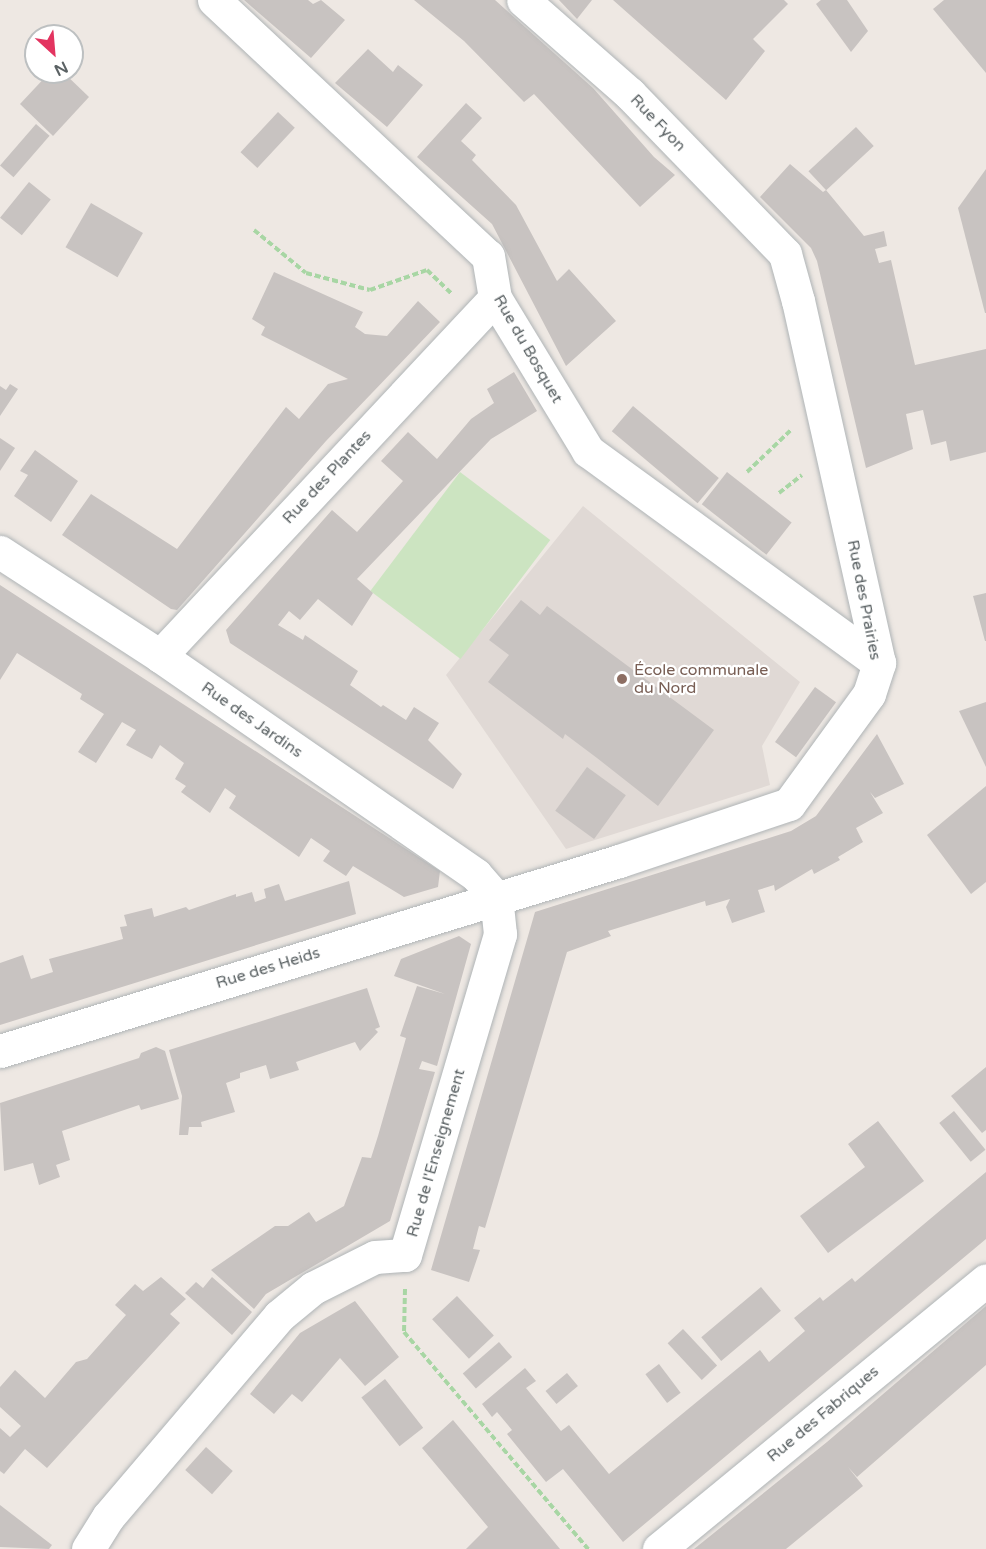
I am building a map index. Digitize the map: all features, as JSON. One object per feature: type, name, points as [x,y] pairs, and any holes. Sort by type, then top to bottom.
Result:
[{"type":"street","name":"Rue du Bosquet","points":[[214,0],[488,256],[486,308],[588,451],[879,663]]},
{"type":"street","name":"Rue Fyon","points":[[524,0],[630,94],[784,254]]},
{"type":"street","name":"Rue des Prairies","points":[[535,885],[789,804],[869,694],[879,663],[798,301],[784,254]]},
{"type":"street","name":"Rue des Plantes","points":[[160,656],[486,308]]},
{"type":"street","name":"Rue des Jardins","points":[[0,552],[160,656],[476,875],[496,898]]},
{"type":"street","name":"Rue des Heids","points":[[0,1051],[535,885]]},
{"type":"street","name":"Rue de l'Enseignement","points":[[88,1549],[108,1517],[279,1316],[313,1288],[375,1257],[405,1255],[500,934],[496,898]]},
{"type":"street","name":"Rue des Fabriques","points":[[659,1549],[986,1280]]},
{"type":"path","points":[[254,230],[306,273],[370,290],[427,270],[486,308]]},
{"type":"path","points":[[747,472],[796,426]]},
{"type":"path","points":[[779,493],[808,471]]},
{"type":"path","points":[[405,1255],[404,1332],[588,1549]]},
{"type":"shaded area","name":"École communale du Nord","points":[[583,506],[800,682],[762,746],[770,785],[566,849],[446,675]]},
{"type":"green space","points":[[460,472],[550,540],[461,659],[370,591]]},
{"type":"building","points":[[244,0],[308,0],[313,4],[321,0],[345,20],[311,58]]},
{"type":"building","points":[[414,0],[495,0],[593,88],[654,157],[675,175],[640,207],[534,94],[524,102],[464,41]]},
{"type":"building","points":[[559,0],[592,0],[577,19]]},
{"type":"building","points":[[613,0],[784,0],[788,4],[753,39],[765,51],[726,100]]},
{"type":"building","points":[[821,0],[847,0],[868,31],[851,52],[816,4]]},
{"type":"building","points":[[944,0],[986,0],[986,73],[933,9]]},
{"type":"building","points":[[368,49],[393,72],[398,65],[423,85],[387,127],[335,83]]},
{"type":"building","points":[[39,84],[75,84],[89,97],[53,136],[20,104]]},
{"type":"building","points":[[466,103],[482,118],[461,141],[476,155],[472,160],[516,205],[557,281],[569,269],[616,321],[566,366],[492,224],[417,157]]},
{"type":"building","points":[[278,112],[295,128],[257,168],[240,152]]},
{"type":"building","points":[[36,124],[50,136],[14,177],[0,165]]},
{"type":"building","points":[[856,127],[874,146],[826,190],[808,171]]},
{"type":"building","points":[[790,164],[823,192],[826,190],[864,236],[884,231],[887,246],[875,249],[879,263],[891,260],[915,365],[986,349],[986,452],[950,461],[946,441],[931,445],[923,410],[906,414],[913,449],[866,468],[817,261],[811,248],[760,197]]},
{"type":"building","points":[[986,169],[986,313],[985,313],[958,208]]},
{"type":"building","points":[[29,182],[51,200],[22,235],[0,218]]},
{"type":"building","points":[[91,203],[143,233],[117,277],[66,247]]},
{"type":"building","points":[[274,272],[363,312],[355,327],[365,334],[387,336],[418,301],[440,322],[326,441],[177,610],[171,609],[62,535],[91,494],[177,549],[286,407],[299,419],[328,384],[348,379],[261,335],[265,327],[252,319]]},
{"type":"building","points":[[514,372],[537,411],[491,439],[357,579],[373,593],[352,626],[318,599],[300,620],[289,611],[278,625],[303,640],[305,635],[358,671],[350,685],[381,707],[383,705],[406,720],[414,707],[439,723],[428,740],[462,774],[453,789],[230,643],[226,630],[332,510],[357,532],[403,481],[381,461],[408,432],[437,459],[471,419],[494,403],[487,389]]},
{"type":"building","points":[[10,384],[18,389],[0,416],[0,386],[6,390]]},
{"type":"building","points":[[633,406],[719,478],[698,503],[612,431]]},
{"type":"building","points":[[0,438],[15,448],[0,471]]},
{"type":"building","points":[[35,450],[78,481],[51,522],[14,496],[28,475],[20,471]]},
{"type":"building","points":[[727,472],[792,522],[766,555],[702,504]]},
{"type":"building","points":[[0,585],[440,871],[438,887],[404,897],[353,866],[346,876],[323,861],[330,851],[311,838],[299,857],[229,808],[236,796],[225,788],[210,813],[181,792],[186,786],[175,779],[184,763],[160,745],[152,759],[126,745],[136,730],[122,722],[96,763],[78,752],[104,714],[80,699],[82,694],[17,653],[0,680]]},
{"type":"building","points":[[986,593],[986,641],[985,641],[973,596]]},
{"type":"building","points":[[521,600],[540,615],[547,606],[714,730],[658,806],[565,734],[563,739],[488,682],[509,655],[489,640]]},
{"type":"building","points":[[815,687],[836,702],[796,757],[775,742]]},
{"type":"building","points":[[986,702],[986,767],[959,711]]},
{"type":"building","points":[[877,734],[904,784],[875,798],[870,792],[883,813],[856,828],[863,842],[838,857],[840,860],[814,874],[812,869],[775,891],[774,885],[758,890],[765,912],[732,923],[726,907],[730,899],[706,906],[705,901],[608,931],[611,936],[567,952],[485,1228],[479,1226],[473,1249],[480,1250],[469,1282],[431,1270],[535,912],[791,831],[816,816]]},
{"type":"building","points":[[587,767],[626,795],[594,839],[555,811]]},
{"type":"building","points":[[986,786],[986,882],[971,894],[927,835]]},
{"type":"building","points":[[349,881],[356,914],[0,1025],[0,963],[23,955],[31,979],[53,972],[49,959],[123,939],[120,927],[127,926],[124,915],[152,908],[154,917],[186,907],[189,910],[236,894],[236,897],[252,892],[255,902],[266,898],[264,889],[279,884],[285,901]]},
{"type":"building","points":[[459,936],[471,944],[437,1066],[422,1061],[419,1069],[435,1072],[390,1221],[266,1294],[254,1309],[211,1270],[275,1226],[288,1226],[309,1212],[316,1222],[344,1206],[362,1157],[371,1158],[406,1038],[400,1036],[417,986],[445,994],[394,976],[401,959]]},
{"type":"building","points":[[367,988],[380,1027],[375,1029],[378,1032],[360,1051],[355,1042],[296,1062],[299,1070],[270,1079],[266,1065],[240,1073],[240,1078],[226,1083],[235,1112],[201,1122],[202,1127],[189,1127],[188,1135],[179,1135],[182,1096],[169,1050]]},
{"type":"building","points":[[156,1047],[165,1051],[179,1099],[141,1110],[139,1105],[62,1131],[70,1160],[56,1165],[60,1177],[39,1185],[33,1163],[4,1171],[0,1103],[139,1058],[141,1053]]},
{"type":"building","points":[[986,1067],[986,1130],[982,1133],[951,1096]]},
{"type":"building","points":[[954,1111],[985,1150],[971,1162],[939,1123]]},
{"type":"building","points":[[878,1121],[924,1181],[828,1253],[800,1216],[865,1167],[848,1144]]},
{"type":"building","points":[[986,1172],[986,1239],[623,1542],[563,1469],[546,1482],[507,1434],[512,1430],[497,1412],[492,1417],[482,1404],[525,1368],[536,1381],[526,1388],[561,1431],[569,1425],[609,1474],[760,1350],[769,1362],[805,1331],[794,1318],[820,1297],[823,1301],[852,1278],[855,1282]]},
{"type":"building","points":[[161,1277],[186,1299],[170,1314],[180,1323],[47,1468],[25,1449],[4,1474],[0,1471],[0,1428],[10,1437],[21,1426],[0,1407],[0,1387],[15,1370],[45,1398],[76,1362],[87,1359],[126,1315],[115,1305],[135,1284],[143,1291]]},
{"type":"building","points":[[212,1277],[252,1312],[232,1335],[185,1293],[196,1282],[203,1288]]},
{"type":"building","points":[[761,1287],[781,1311],[721,1361],[701,1337]]},
{"type":"building","points":[[457,1296],[494,1335],[469,1359],[432,1319]]},
{"type":"building","points":[[355,1301],[399,1357],[365,1386],[340,1358],[302,1402],[292,1394],[274,1414],[250,1394],[300,1333]]},
{"type":"building","points":[[986,1306],[986,1365],[857,1477],[848,1467],[863,1486],[786,1549],[694,1549],[827,1442]]},
{"type":"building","points":[[683,1329],[717,1366],[702,1380],[668,1343]]},
{"type":"building","points":[[499,1342],[512,1357],[476,1389],[463,1373]]},
{"type":"building","points":[[659,1364],[681,1393],[667,1403],[645,1374]]},
{"type":"building","points":[[567,1373],[578,1386],[556,1404],[546,1391]]},
{"type":"building","points":[[385,1379],[423,1428],[400,1446],[361,1397]]},
{"type":"building","points":[[453,1420],[560,1549],[466,1549],[488,1527],[422,1448]]},
{"type":"building","points":[[206,1447],[233,1471],[212,1494],[185,1470]]},
{"type":"building","points":[[0,1505],[52,1545],[49,1549],[0,1547]]},
{"type":"place","name":"École communale du Nord","points":[[622,679]]}]
